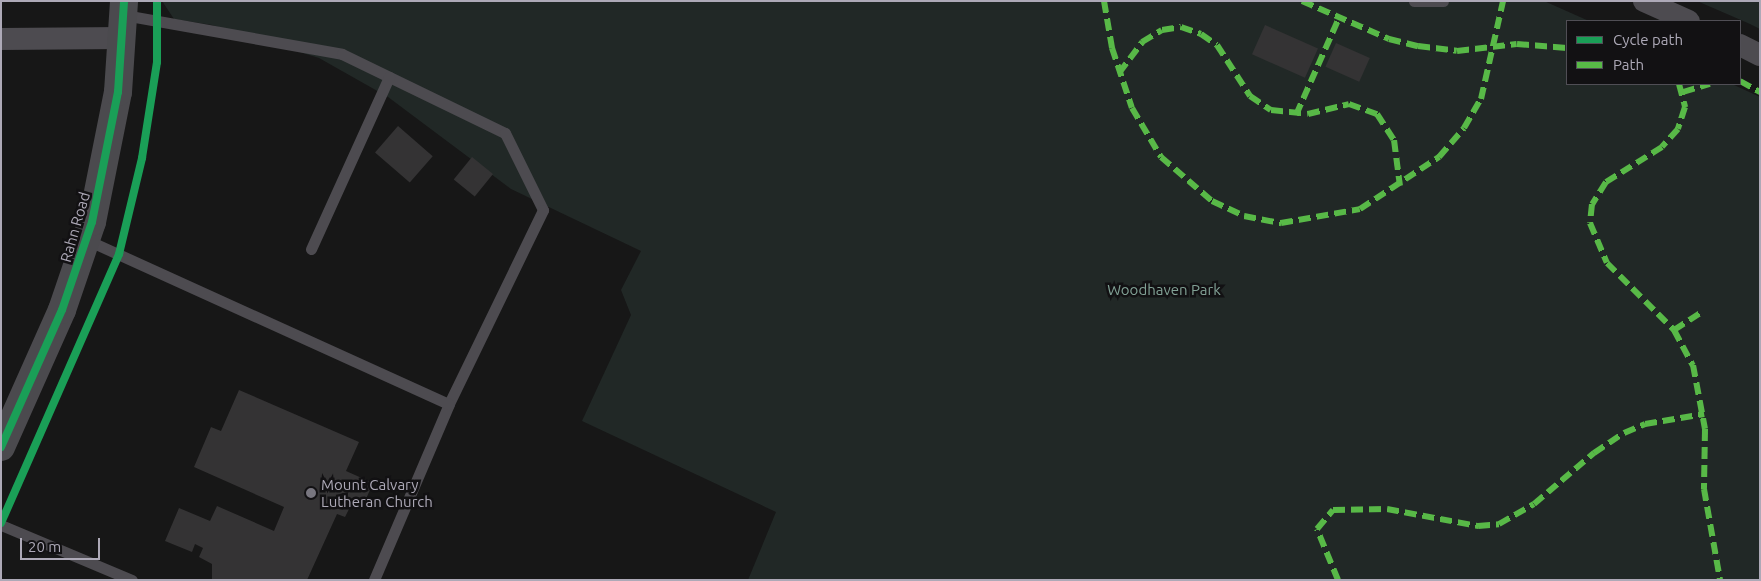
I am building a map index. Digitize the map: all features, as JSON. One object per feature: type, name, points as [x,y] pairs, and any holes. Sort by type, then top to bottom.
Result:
[{"type":"street","points":[[1644,1],[1687,20]]},
{"type":"street","points":[[1,39],[123,18]]},
{"type":"street","name":"Rahn Road","points":[[1,447],[52,334],[86,240],[114,122],[123,18]]},
{"type":"street","points":[[1741,46],[1760,55]]},
{"type":"lane","points":[[1414,1],[1443,1]]},
{"type":"lane","points":[[123,18],[291,42],[342,54],[505,133],[543,210],[449,404],[374,580]]},
{"type":"lane","points":[[310,249],[389,77]]},
{"type":"lane","points":[[86,240],[449,404]]},
{"type":"lane","points":[[1,525],[132,580]]},
{"type":"green space","name":"Woodhaven Park","points":[[162,1],[1544,1],[1587,20],[1566,20],[1566,85],[1734,85],[1760,97],[1760,580],[748,580],[776,512],[582,421],[631,315],[621,290],[641,251],[511,189],[388,97],[319,58],[212,25],[174,19]]},
{"type":"green space","points":[[1697,1],[1760,1],[1760,29]]},
{"type":"building","points":[[1265,25],[1318,49],[1305,78],[1252,54]]},
{"type":"building","points":[[1336,43],[1370,58],[1359,82],[1325,67]]},
{"type":"building","points":[[398,126],[433,156],[410,183],[375,152]]},
{"type":"building","points":[[472,157],[493,174],[475,197],[454,180]]},
{"type":"building","name":"Mount Calvary Lutheran Church","points":[[239,390],[359,442],[346,471],[373,483],[362,508],[352,503],[345,517],[337,514],[307,580],[212,580],[212,564],[199,557],[203,548],[195,544],[192,552],[165,541],[179,508],[210,521],[217,506],[274,531],[284,507],[194,467],[211,427],[221,431]]},
{"type":"marked path","points":[[1104,1],[1112,48],[1132,108],[1161,157],[1212,201],[1244,216],[1281,223],[1360,209],[1439,157],[1464,128],[1481,99],[1503,1]]},
{"type":"marked path","points":[[1302,1],[1389,39],[1418,46],[1457,51],[1517,44],[1566,48]]},
{"type":"marked path","points":[[1296,115],[1339,18]]},
{"type":"marked path","points":[[1119,73],[1142,42],[1162,30],[1181,27],[1201,34],[1217,45],[1250,96],[1271,110],[1308,114],[1349,104],[1377,114],[1394,140],[1400,186]]},
{"type":"marked path","points":[[1741,82],[1760,92]]},
{"type":"marked path","points":[[1679,85],[1685,107],[1678,129],[1662,147],[1606,182],[1592,204],[1590,223],[1607,263],[1674,330],[1693,365],[1705,429],[1704,489],[1720,580]]},
{"type":"marked path","points":[[1683,92],[1707,85]]},
{"type":"marked path","points":[[1674,330],[1703,311]]},
{"type":"marked path","points":[[1338,580],[1317,529],[1333,510],[1387,509],[1478,526],[1499,524],[1534,504],[1594,453],[1624,433],[1645,424],[1704,414]]},
{"type":"cycle path","points":[[1,447],[62,310],[92,222],[118,92],[124,1]]},
{"type":"cycle path","points":[[1,523],[119,254],[142,158],[157,62],[157,1]]},
{"type":"place","name":"Mount Calvary Lutheran Church","points":[[311,493]]}]
